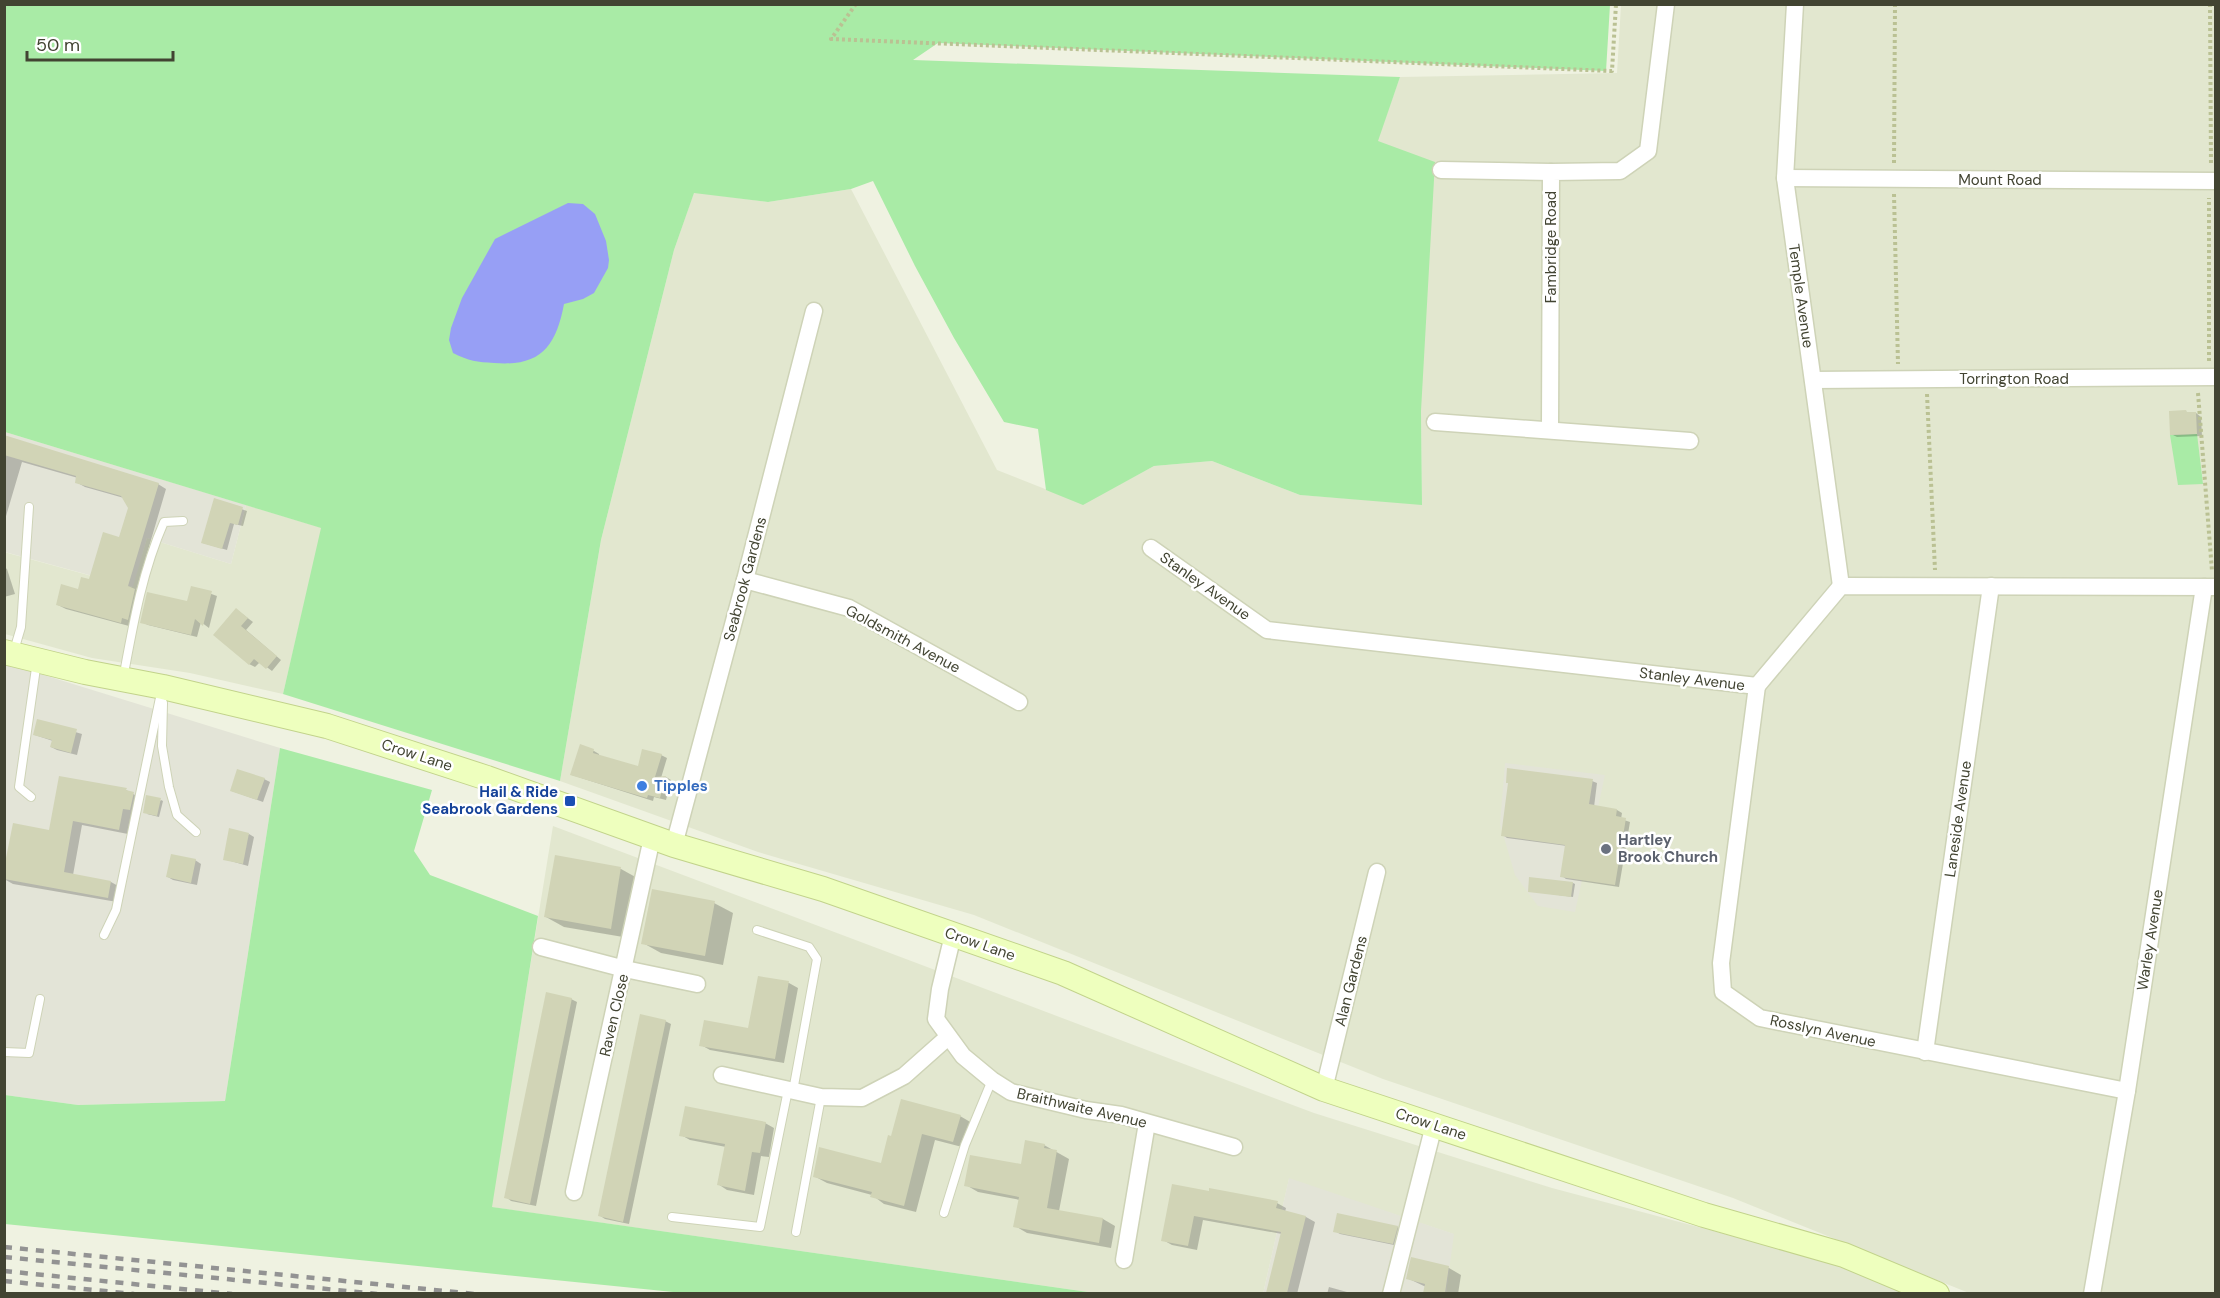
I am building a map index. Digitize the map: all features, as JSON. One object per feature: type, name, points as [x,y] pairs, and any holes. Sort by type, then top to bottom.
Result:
[{"type":"street","name":"Fambridge Road","points":[[1550,429],[1551,172],[1620,171],[1648,151],[1666,4]]},
{"type":"street","name":"Temple Avenue","points":[[1795,4],[1785,178],[1841,586]]},
{"type":"street","points":[[1441,170],[1551,172]]},
{"type":"street","name":"Mount Road","points":[[1785,178],[2213,181]]},
{"type":"street","name":"Seabrook Gardens","points":[[663,841],[745,580],[814,311]]},
{"type":"street","name":"Torrington Road","points":[[1813,380],[2208,377]]},
{"type":"street","points":[[1435,422],[1690,441]]},
{"type":"street","name":"Stanley Avenue","points":[[1151,548],[1267,630],[1756,686],[1841,586]]},
{"type":"street","name":"Goldsmith Avenue","points":[[745,580],[849,608],[1019,702]]},
{"type":"street","points":[[1841,586],[2211,587]]},
{"type":"street","name":"Laneside Avenue","points":[[1925,1052],[1991,586]]},
{"type":"street","name":"Warley Avenue","points":[[2092,1293],[2211,587]]},
{"type":"street","name":"Crow Lane","points":[[9,653],[327,726],[486,778],[663,841],[823,889],[1063,973],[1324,1089],[1704,1215],[1844,1255],[1936,1293]]},
{"type":"street","name":"Rosslyn Avenue","points":[[1756,686],[1721,963],[1723,992],[1760,1018],[2127,1091]]},
{"type":"street","name":"Raven Close","points":[[574,1192],[625,969],[663,841]]},
{"type":"street","name":"Alan Gardens","points":[[1324,1089],[1377,872]]},
{"type":"street","name":"Braithwaite Avenue","points":[[953,935],[940,989],[936,1019],[963,1056],[992,1080],[1011,1092],[1147,1123],[1233,1147]]},
{"type":"street","points":[[541,947],[625,969],[697,984]]},
{"type":"street","points":[[722,1075],[821,1097],[862,1098],[904,1076],[948,1036]]},
{"type":"street","points":[[1124,1260],[1147,1123]]},
{"type":"street","points":[[1391,1293],[1434,1125]]},
{"type":"lane","points":[[9,653],[21,627],[29,507]]},
{"type":"lane","points":[[123,679],[136,610],[153,547],[164,522],[183,520]]},
{"type":"lane","points":[[31,797],[19,787],[37,660]]},
{"type":"lane","points":[[162,687],[162,746],[169,787],[177,815],[196,832]]},
{"type":"lane","points":[[104,935],[116,910],[162,687]]},
{"type":"lane","points":[[672,1217],[760,1227],[817,959],[809,947],[757,930]]},
{"type":"lane","points":[[4,1052],[29,1053],[40,999]]},
{"type":"lane","points":[[944,1213],[965,1145],[992,1080]]},
{"type":"lane","points":[[796,1232],[821,1097]]},
{"type":"path","points":[[856,4],[831,39],[1612,71],[1616,4]]},
{"type":"path","points":[[1895,4],[1894,179],[1899,380]]},
{"type":"path","points":[[2210,4],[2213,181],[2208,203],[2211,587]]},
{"type":"path","points":[[1927,379],[1936,585]]},
{"type":"shaded area","points":[[1621,5],[2215,5],[2215,1293],[1969,1293],[1733,1198],[1383,1079],[974,915],[758,852],[560,781],[601,540],[674,250],[694,192],[768,202],[851,189],[997,470],[1083,504],[1154,466],[1212,461],[1300,495],[1422,504],[1421,411],[1377,141],[1400,77],[1617,73]]},
{"type":"shaded area","points":[[5,432],[246,505],[231,564],[147,538],[133,587],[5,552]]},
{"type":"shaded area","points":[[246,505],[322,528],[283,694],[190,673],[92,658],[5,634],[4,552],[132,587],[147,538],[231,564]]},
{"type":"shaded area","points":[[5,663],[280,748],[225,1101],[78,1105],[5,1095]]},
{"type":"shaded area","points":[[1505,763],[1605,775],[1575,912],[1538,906],[1515,875],[1500,824]]},
{"type":"shaded area","points":[[553,826],[1314,1113],[1552,1188],[1916,1285],[1927,1293],[1446,1293],[1453,1234],[1289,1179],[1263,1294],[1095,1293],[491,1207]]},
{"type":"shaded area","points":[[1289,1178],[1454,1234],[1446,1293],[1263,1294]]},
{"type":"green space","points":[[4,5],[1610,5],[1606,71],[938,43],[913,60],[1400,77],[1378,141],[1435,162],[1421,411],[1422,505],[1300,495],[1212,461],[1154,466],[1083,505],[1046,490],[1038,429],[1004,422],[954,338],[873,181],[851,189],[768,202],[694,193],[674,250],[601,540],[560,781],[283,694],[321,528],[5,432]]},
{"type":"green space","points":[[2197,434],[2203,484],[2178,485],[2170,435]]},
{"type":"green space","points":[[280,748],[432,790],[414,851],[430,875],[538,916],[492,1207],[1095,1293],[683,1293],[5,1224],[5,1095],[78,1105],[225,1101]]},
{"type":"water","points":[[568,203],[583,204],[595,214],[606,241],[608,268],[594,293],[583,299],[564,304],[561,319],[550,343],[543,351],[523,362],[473,361],[453,353],[449,340],[462,298],[495,239]]},
{"type":"building","points":[[2169,411],[2196,412],[2197,434],[2170,435]]},
{"type":"building","points":[[4,435],[159,483],[128,586],[135,589],[128,620],[122,618],[121,623],[56,605],[61,584],[78,589],[81,577],[89,579],[103,532],[119,537],[128,508],[121,496],[75,483],[76,476],[4,455]]},
{"type":"building","points":[[214,498],[243,507],[238,525],[230,523],[222,549],[201,543]]},
{"type":"building","points":[[191,586],[212,591],[203,626],[195,619],[191,635],[140,623],[147,592],[187,601]]},
{"type":"building","points":[[236,608],[248,618],[241,626],[277,656],[266,669],[254,659],[249,665],[213,635]]},
{"type":"building","points":[[37,719],[77,729],[71,753],[50,747],[52,740],[33,735]]},
{"type":"building","points":[[580,744],[594,749],[593,753],[638,766],[642,749],[662,754],[655,777],[666,776],[660,798],[648,795],[647,798],[570,775]]},
{"type":"building","points":[[1507,768],[1593,779],[1589,804],[1617,809],[1616,816],[1626,818],[1615,885],[1560,877],[1565,845],[1501,836],[1508,783],[1506,783]]},
{"type":"building","points":[[237,769],[265,778],[257,800],[230,791]]},
{"type":"building","points":[[59,776],[127,788],[126,790],[134,792],[130,810],[123,809],[119,830],[73,821],[64,872],[111,881],[108,898],[4,879],[13,823],[49,830]]},
{"type":"building","points":[[146,795],[161,798],[157,816],[143,813]]},
{"type":"building","points":[[229,828],[249,833],[243,864],[223,860]]},
{"type":"building","points":[[171,854],[196,859],[191,883],[166,877]]},
{"type":"building","points":[[555,855],[621,867],[611,929],[544,917]]},
{"type":"building","points":[[1529,877],[1573,882],[1571,897],[1528,892]]},
{"type":"building","points":[[652,889],[715,901],[705,956],[641,944]]},
{"type":"building","points":[[758,976],[789,981],[775,1059],[699,1046],[704,1020],[748,1028]]},
{"type":"building","points":[[546,992],[572,998],[530,1204],[504,1198]]},
{"type":"building","points":[[640,1014],[666,1020],[623,1222],[598,1216]]},
{"type":"building","points":[[901,1099],[961,1115],[953,1142],[922,1134],[904,1206],[870,1197],[872,1192],[813,1177],[819,1147],[881,1163]]},
{"type":"building","points":[[685,1106],[766,1122],[760,1153],[752,1152],[745,1191],[717,1185],[725,1144],[679,1136]]},
{"type":"building","points":[[1025,1140],[1045,1144],[1044,1148],[1057,1150],[1047,1208],[1103,1218],[1099,1243],[1013,1227],[1019,1197],[964,1186],[970,1155],[1021,1164]]},
{"type":"building","points":[[1172,1184],[1209,1191],[1209,1188],[1278,1201],[1276,1208],[1306,1216],[1287,1293],[1266,1293],[1281,1232],[1194,1216],[1188,1246],[1161,1241]]},
{"type":"building","points":[[1337,1213],[1398,1226],[1393,1244],[1333,1232]]},
{"type":"building","points":[[1411,1257],[1449,1266],[1445,1293],[1423,1293],[1425,1284],[1406,1279]]},
{"type":"railway","points":[[4,1247],[475,1294]]},
{"type":"railway","points":[[4,1257],[377,1294]]},
{"type":"railway","points":[[4,1271],[232,1294]]},
{"type":"railway","points":[[4,1281],[134,1294]]},
{"type":"place","name":"Tipples","points":[[642,786]]},
{"type":"place","name":"Hail & Ride Seabrook Gardens","points":[[570,801]]},
{"type":"place","name":"Hartley Brook Church","points":[[1606,849]]}]
